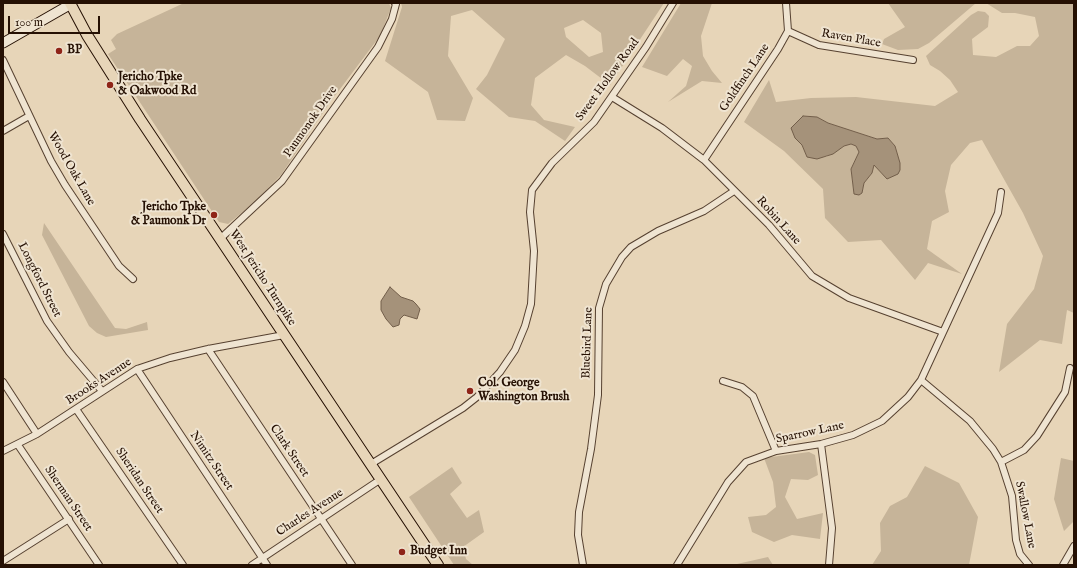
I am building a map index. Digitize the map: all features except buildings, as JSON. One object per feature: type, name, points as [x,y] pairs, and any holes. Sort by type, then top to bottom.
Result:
[{"type":"main road","name":"West Jericho Turnpike","points":[[70,4],[87,35],[140,119],[221,238],[438,565]]},
{"type":"main road","points":[[3,43],[70,4]]},
{"type":"street","name":"Paumonok Drive","points":[[221,238],[282,182],[378,47],[392,19],[395,3]]},
{"type":"street","name":"Sweet Hollow Road","points":[[371,464],[463,408],[477,397],[500,372],[515,350],[525,326],[531,304],[534,251],[530,212],[532,190],[552,163],[594,122],[673,3]]},
{"type":"street","points":[[786,3],[788,31]]},
{"type":"street","name":"Raven Place","points":[[788,31],[819,45],[913,60]]},
{"type":"street","name":"Goldfinch Lane","points":[[704,160],[778,49],[788,31]]},
{"type":"street","name":"Wood Oak Lane","points":[[3,60],[64,185],[119,266],[134,279]]},
{"type":"street","name":"Robin Lane","points":[[612,97],[662,128],[704,160],[764,220],[800,263],[818,279],[849,298],[943,332]]},
{"type":"street","points":[[3,132],[30,116]]},
{"type":"street","name":"Bluebird Lane","points":[[583,565],[578,535],[579,512],[597,401],[599,308],[606,284],[622,258],[643,239],[704,211],[734,191]]},
{"type":"street","name":"Sparrow Lane","points":[[677,565],[728,482],[737,470],[746,462],[758,456],[776,451],[821,444],[854,435],[882,420],[908,398],[921,380],[998,213],[1001,192]]},
{"type":"street","name":"Longford Street","points":[[4,238],[47,321],[69,352],[102,391]]},
{"type":"street","name":"Brooks Avenue","points":[[3,451],[18,445],[37,434],[137,369],[170,358],[208,349],[284,335]]},
{"type":"street","name":"Clark Street","points":[[208,349],[352,565]]},
{"type":"street","points":[[1001,462],[1024,450],[1037,436],[1065,392],[1070,368]]},
{"type":"street","name":"Nimitz Street","points":[[137,369],[268,565]]},
{"type":"street","name":"Swallow Lane","points":[[921,380],[970,421],[993,449],[1001,462],[1012,496],[1016,540],[1020,554],[1029,565]]},
{"type":"street","points":[[723,381],[742,387],[753,396],[776,451]]},
{"type":"street","points":[[3,382],[37,434]]},
{"type":"street","name":"Sheridan Street","points":[[76,409],[183,565]]},
{"type":"street","points":[[821,444],[832,528],[829,565]]},
{"type":"street","name":"Sherman Street","points":[[18,445],[99,565]]},
{"type":"street","name":"Charles Avenue","points":[[252,565],[381,479]]},
{"type":"street","points":[[3,561],[69,519]]},
{"type":"street","points":[[1062,565],[1073,550]]},
{"type":"shaded area","points":[[184,3],[389,3],[391,8],[380,36],[331,101],[281,175],[254,203],[228,224],[219,222],[108,54],[116,49],[111,40],[117,34]]},
{"type":"shaded area","points":[[401,3],[664,3],[610,85],[585,66],[566,55],[535,78],[531,105],[544,120],[575,127],[565,141],[535,121],[509,117],[476,89],[487,75],[505,39],[472,10],[451,16],[448,56],[473,98],[465,121],[437,120],[428,92],[385,61],[402,7]],"holes":[[[583,20],[601,33],[603,52],[589,57],[566,37],[564,28]]]},
{"type":"shaded area","points":[[681,3],[712,3],[701,36],[703,56],[712,71],[722,83],[702,81],[668,102],[686,86],[692,66],[683,59],[667,76],[642,67]]},
{"type":"shaded area","points":[[888,3],[976,3],[929,43],[918,49],[898,50],[882,44],[884,39],[905,27]]},
{"type":"shaded area","points":[[986,3],[1074,3],[1074,313],[1067,310],[1062,344],[1040,340],[999,372],[1007,324],[1034,289],[1043,256],[1023,213],[982,140],[970,143],[951,165],[945,191],[949,212],[932,221],[927,249],[962,274],[928,263],[915,280],[881,240],[848,242],[825,218],[823,189],[784,151],[744,122],[769,80],[776,102],[811,98],[856,97],[935,106],[958,92],[950,80],[930,65],[926,56],[971,15],[978,11],[985,12],[989,16],[988,27],[972,39],[973,55],[996,57],[1017,46],[1030,46],[1039,36],[1035,17],[1015,13],[1002,13]],"holes":[[[803,116],[817,117],[828,123],[877,139],[888,138],[895,146],[897,153],[887,179],[874,165],[872,173],[864,183],[862,193],[854,194],[851,169],[859,152],[856,146],[851,144],[844,146],[826,157],[807,157],[802,145]]]},
{"type":"shaded area","points":[[803,116],[817,117],[828,123],[877,139],[888,138],[895,146],[900,163],[900,170],[898,174],[887,179],[874,165],[872,173],[864,183],[862,193],[859,195],[854,194],[851,169],[859,152],[856,146],[851,144],[844,146],[833,154],[817,159],[807,157],[802,145],[795,138],[791,128]]},
{"type":"shaded area","points":[[44,223],[115,328],[126,329],[147,322],[148,330],[106,337],[97,333],[89,326],[42,235]]},
{"type":"shaded area","points":[[390,287],[401,297],[413,301],[416,304],[420,309],[417,319],[404,315],[400,319],[399,325],[393,327],[386,319],[381,310],[381,301]]},
{"type":"shaded area","points":[[809,452],[815,455],[818,475],[808,480],[791,479],[785,497],[797,519],[823,513],[820,539],[792,535],[774,542],[752,532],[748,517],[766,515],[776,507],[773,482],[764,458]]},
{"type":"shaded area","points":[[1061,458],[1074,461],[1074,521],[1064,531],[1054,499]]},
{"type":"shaded area","points":[[925,466],[959,483],[978,517],[969,565],[872,565],[881,551],[880,523],[890,506],[907,497]]},
{"type":"shaded area","points":[[452,467],[462,483],[450,494],[467,518],[479,510],[484,532],[463,547],[466,559],[473,565],[454,565],[409,497]]},
{"type":"shaded area","points":[[768,557],[773,565],[737,565],[737,564]]},
{"type":"place","name":"BP","points":[[59,51]]},
{"type":"place","name":"Jericho Tpke & Oakwood Rd","points":[[110,85]]},
{"type":"place","name":"Jericho Tpke & Paumonk Dr","points":[[214,215]]},
{"type":"place","name":"Col. George Washington Brush","points":[[470,391]]},
{"type":"place","name":"Budget Inn","points":[[402,552]]}]
